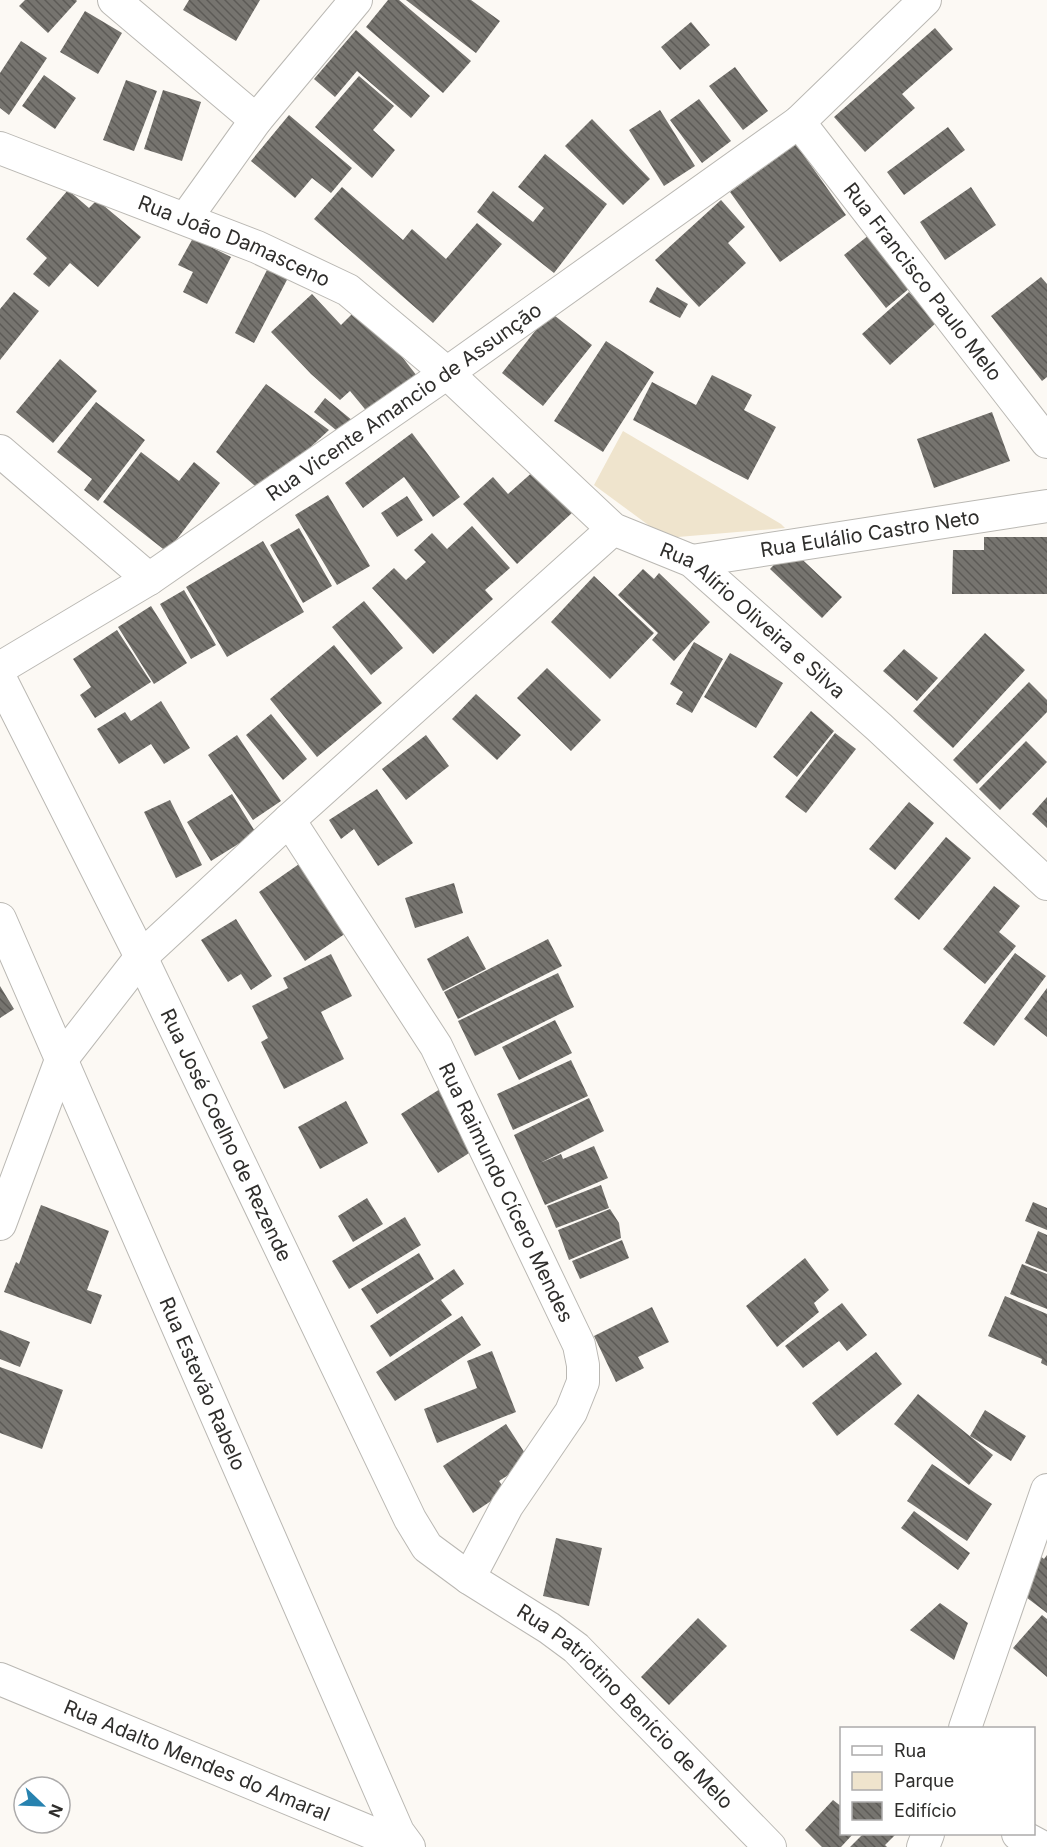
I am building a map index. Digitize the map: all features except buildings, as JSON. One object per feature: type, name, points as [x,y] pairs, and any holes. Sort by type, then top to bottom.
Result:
[{"type":"street","points":[[114,0],[256,120]]},
{"type":"street","points":[[186,218],[256,120],[356,0]]},
{"type":"street","name":"Rua Vicente Amancio de Assunção","points":[[0,668],[149,579],[447,373],[799,122],[925,0]]},
{"type":"street","name":"Rua Francisco Paulo Melo","points":[[799,122],[1047,442]]},
{"type":"street","name":"Rua João Damasceno","points":[[0,148],[186,218],[257,247],[348,290],[447,373]]},
{"type":"street","name":"Rua Alírio Oliveira e Silva","points":[[447,373],[612,529],[692,561],[879,727],[1047,884]]},
{"type":"street","points":[[0,451],[149,579]]},
{"type":"street","name":"Rua Eulálio Castro Neto","points":[[692,561],[1047,506]]},
{"type":"street","points":[[0,1224],[61,1060],[141,957],[289,820],[612,529]]},
{"type":"street","name":"Rua José Coelho de Rezende","points":[[0,678],[141,957],[410,1519],[427,1547],[469,1578]]},
{"type":"street","name":"Rua Raimundo Cícero Mendes","points":[[289,820],[436,1046],[579,1345],[583,1365],[583,1382],[571,1412],[507,1506],[469,1578]]},
{"type":"street","name":"Rua Estevão Rabelo","points":[[0,919],[398,1842]]},
{"type":"street","points":[[965,1727],[1047,1490]]},
{"type":"street","name":"Rua Patriotino Benício de Melo","points":[[469,1578],[549,1628],[576,1648],[770,1847]]},
{"type":"street","name":"Rua Adalto Mendes do Amaral","points":[[0,1679],[398,1842]]},
{"type":"street","points":[[1021,1835],[1042,1847]]},
{"type":"green space","points":[[623,431],[785,528],[666,538],[594,485]]}]
